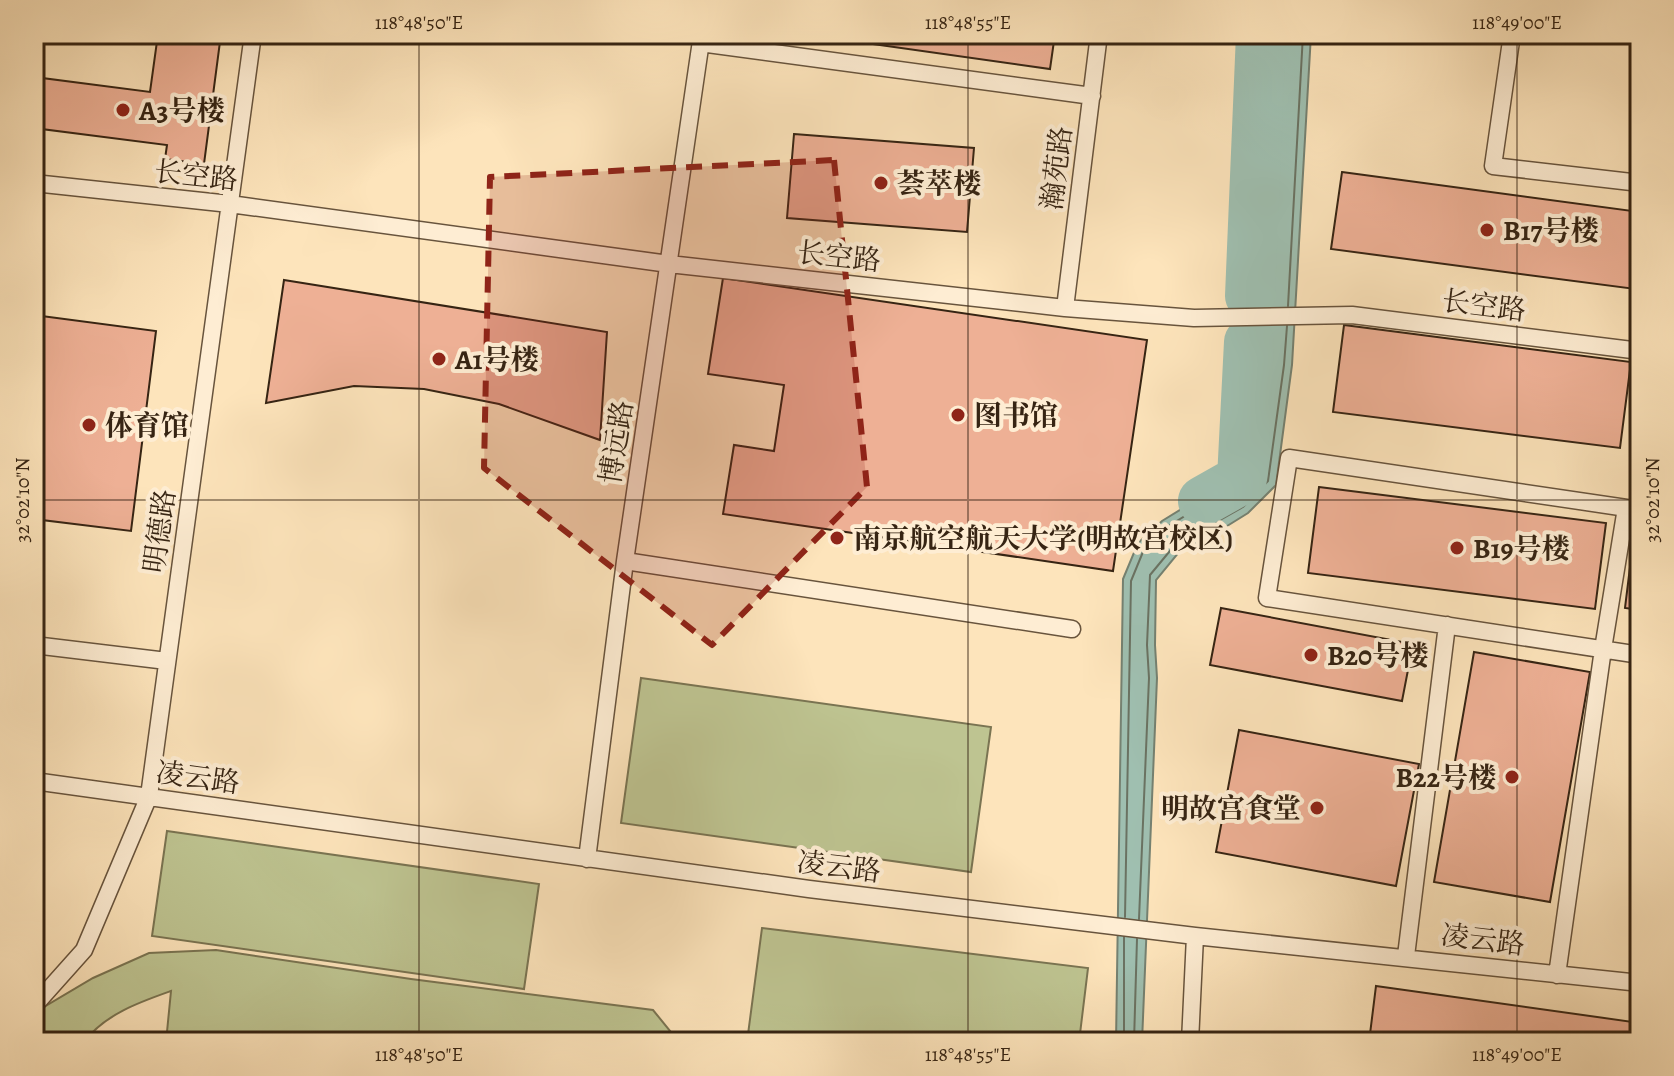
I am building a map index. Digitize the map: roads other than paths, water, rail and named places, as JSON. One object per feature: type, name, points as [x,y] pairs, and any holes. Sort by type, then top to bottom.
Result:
[{"type":"lane","name":"明德路","points":[[34,1006],[84,950],[149,796],[253,34]]},
{"type":"lane","name":"瀚苑路","points":[[1065,308],[1099,34]]},
{"type":"lane","points":[[1512,34],[1493,166],[1640,183]]},
{"type":"lane","points":[[701,38],[1092,96]]},
{"type":"lane","name":"博远路","points":[[587,859],[625,561],[701,38]]},
{"type":"lane","name":"长空路","points":[[34,183],[230,204],[669,264],[1065,308],[1194,318],[1352,315],[1640,351]]},
{"type":"lane","points":[[1557,975],[1603,649],[1633,509],[1289,458],[1267,598],[1447,625],[1603,649],[1640,655]]},
{"type":"lane","points":[[625,561],[1072,629]]},
{"type":"lane","points":[[1406,956],[1447,625]]},
{"type":"lane","points":[[34,645],[167,661]]},
{"type":"lane","name":"凌云路","points":[[34,781],[809,889],[1195,936],[1640,983]]},
{"type":"lane","points":[[1190,1042],[1195,936]]},
{"type":"water","points":[[1274,34],[1311,34],[1292,365],[1276,485],[1248,513],[1179,552],[1156,580],[1157,678],[1142,1042],[1116,1042],[1123,579],[1138,543],[1162,521],[1227,481],[1247,449]]},
{"type":"waterway","points":[[1250,296],[1261,34]]},
{"type":"waterway","points":[[1203,501],[1242,479],[1249,342]]},
{"type":"place","name":"A3号楼","points":[[123,110]]},
{"type":"place","name":"荟萃楼","points":[[881,183]]},
{"type":"place","name":"B17号楼","points":[[1487,230]]},
{"type":"place","name":"A1号楼","points":[[439,359]]},
{"type":"place","name":"图书馆","points":[[958,415]]},
{"type":"place","name":"体育馆","points":[[89,425]]},
{"type":"place","name":"南京航空航天大学(明故宫校区)","points":[[837,538]]},
{"type":"place","name":"B19号楼","points":[[1457,548]]},
{"type":"place","name":"B20号楼","points":[[1311,655]]},
{"type":"place","name":"B22号楼","points":[[1512,777]]},
{"type":"place","name":"明故宫食堂","points":[[1317,808]]}]
